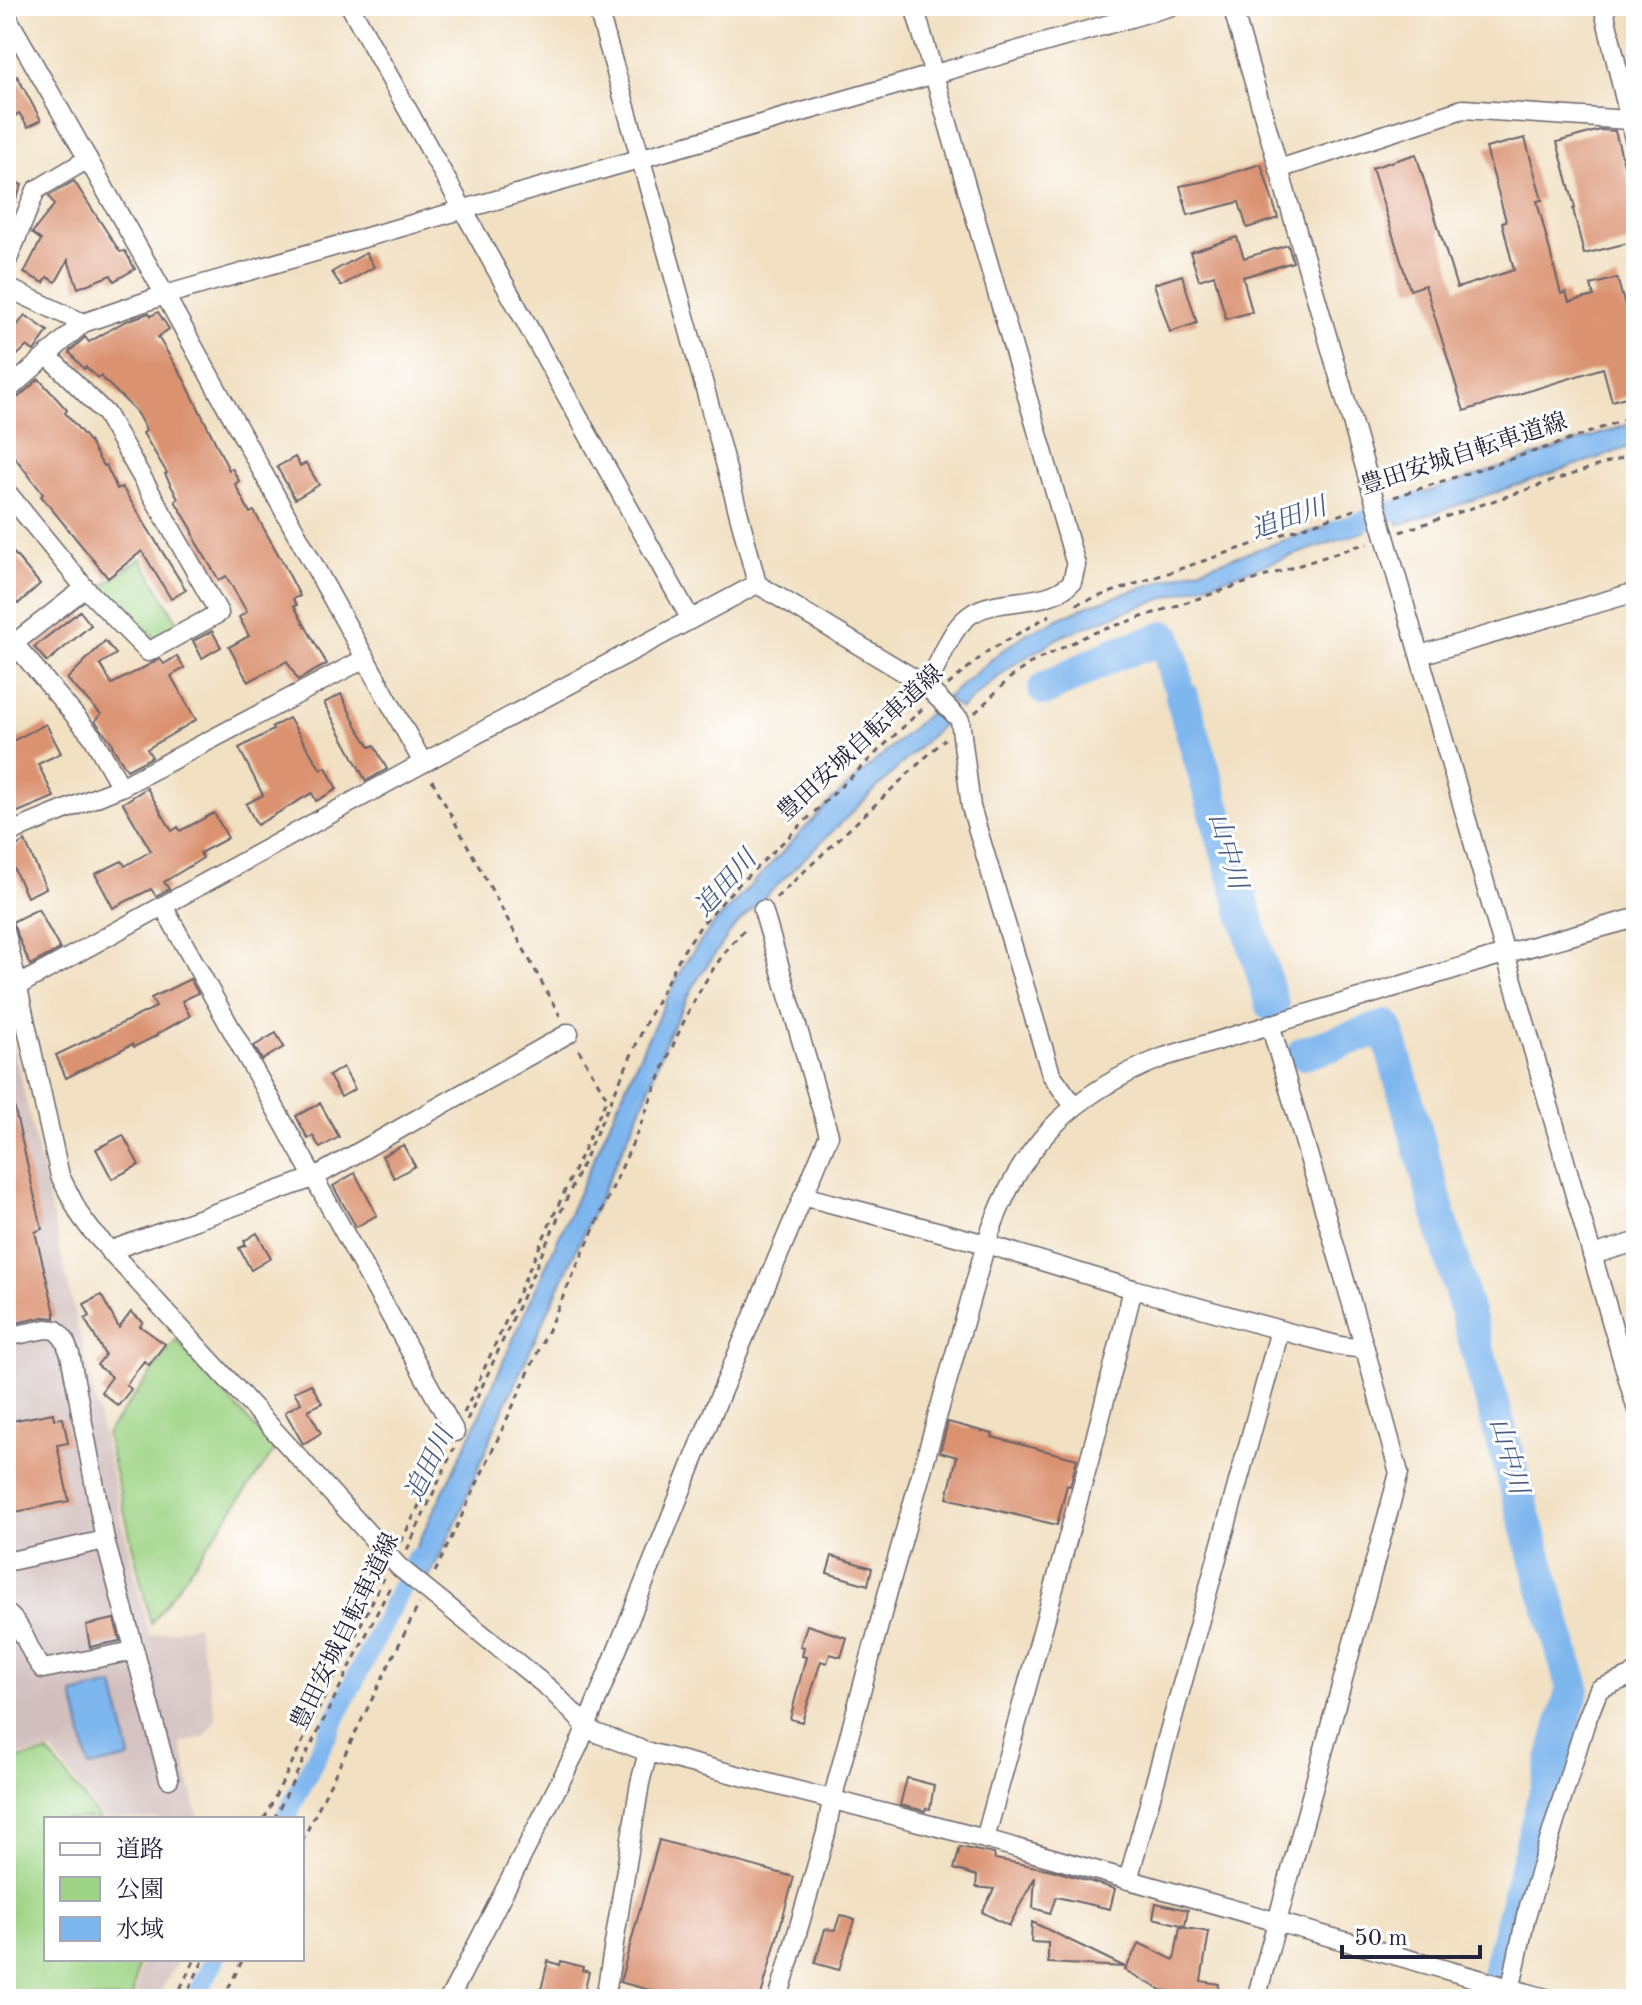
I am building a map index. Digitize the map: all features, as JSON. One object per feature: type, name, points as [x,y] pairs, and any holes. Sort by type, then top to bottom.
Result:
[{"type":"street","points":[[350,6],[690,618]]},
{"type":"street","points":[[597,6],[664,250],[686,314],[757,584],[935,694],[960,724],[971,807],[1046,1059],[1054,1080],[1074,1106]]},
{"type":"street","points":[[914,6],[1076,565],[1072,582],[1060,591],[988,607],[961,622],[933,676],[935,694]]},
{"type":"street","points":[[6,392],[83,323],[165,295],[1172,6]]},
{"type":"street","points":[[1232,6],[1636,1407]]},
{"type":"street","points":[[1603,6],[1636,147]]},
{"type":"street","points":[[6,15],[165,295],[423,763]]},
{"type":"street","points":[[1279,169],[1463,109],[1629,120]]},
{"type":"street","points":[[6,264],[36,190],[88,159]]},
{"type":"street","points":[[6,287],[83,323]]},
{"type":"street","points":[[6,491],[85,588],[148,652],[219,613],[106,414],[47,355]]},
{"type":"street","points":[[17,986],[757,584]]},
{"type":"street","points":[[85,588],[10,639],[92,736],[121,787]]},
{"type":"street","points":[[1420,655],[1636,592]]},
{"type":"street","points":[[6,834],[121,787],[366,658]]},
{"type":"street","points":[[163,906],[313,1178],[459,1433]]},
{"type":"street","points":[[449,1999],[578,1747],[828,1139],[829,1130],[763,910]]},
{"type":"street","points":[[778,1999],[986,1244],[1002,1201],[1038,1142],[1074,1106],[1097,1089],[1139,1067],[1270,1024],[1636,918]]},
{"type":"street","points":[[6,934],[60,1176],[80,1215],[109,1251],[410,1576],[551,1690],[596,1733],[648,1752],[985,1839],[1510,1993],[1549,1999]]},
{"type":"street","points":[[1256,1999],[1399,1473],[1270,1024]]},
{"type":"street","points":[[109,1251],[313,1178],[569,1033]]},
{"type":"street","points":[[803,1196],[986,1244],[1280,1330],[1340,1346],[1365,1349]]},
{"type":"street","points":[[1592,1255],[1636,1242]]},
{"type":"street","points":[[985,1839],[1133,1289]]},
{"type":"street","points":[[6,1337],[56,1330],[70,1354],[105,1540],[169,1779]]},
{"type":"street","points":[[1128,1880],[1280,1330]]},
{"type":"street","points":[[6,1562],[105,1540]]},
{"type":"street","points":[[6,1613],[16,1621],[43,1669],[133,1651]]},
{"type":"street","points":[[1510,1993],[1526,1916],[1585,1724],[1599,1689],[1636,1674]]},
{"type":"street","points":[[605,1999],[640,1783],[648,1752]]},
{"type":"path","name":"豊田安城自転車道線","points":[[1075,605],[1378,506],[1636,415]]},
{"type":"path","points":[[265,1817],[410,1576],[536,1357],[700,990],[736,938],[763,910],[1010,678],[1059,647],[1386,534],[1636,453]]},
{"type":"path","name":"豊田安城自転車道線","points":[[275,1817],[410,1576],[459,1433],[649,1016],[682,953],[702,924],[733,890],[935,694],[988,651],[1061,610]]},
{"type":"path","points":[[304,1836],[410,1576],[459,1433],[607,1098],[423,763]]},
{"type":"path","points":[[175,1999],[194,1961]]},
{"type":"path","points":[[184,1999],[203,1961]]},
{"type":"path","points":[[223,1999],[242,1961]]},
{"type":"shaded area","points":[[6,1014],[149,1636],[197,1625],[216,1719],[204,1737],[181,1743],[198,1817],[102,1817],[52,1751],[6,1758]]},
{"type":"shaded area","points":[[142,1961],[178,1961],[156,1999],[135,1999]]},
{"type":"green space","points":[[141,558],[179,625],[155,639],[150,631],[143,636],[99,589]]},
{"type":"green space","points":[[176,1340],[275,1450],[151,1624],[106,1434]]},
{"type":"green space","points":[[49,1753],[98,1817],[44,1817],[44,1961],[139,1961],[132,1999],[6,1999],[6,1761]]},
{"type":"water","points":[[1636,422],[1636,445],[1398,525],[1394,503]]},
{"type":"water","points":[[1360,515],[1366,531],[1123,612],[1062,636],[1013,665],[960,709],[946,698],[1027,633],[1087,606]]},
{"type":"water","points":[[938,705],[949,718],[734,927],[697,980],[667,1037],[645,1099],[428,1580],[409,1562],[472,1432],[644,1046],[685,963],[712,926],[831,801]]},
{"type":"water","points":[[114,1685],[130,1758],[89,1767],[73,1694]]},
{"type":"building","points":[[17,76],[41,120],[28,127],[19,113],[12,118],[6,107],[6,82]]},
{"type":"building","points":[[1600,130],[1615,131],[1636,209],[1636,241],[1584,254],[1557,142]]},
{"type":"building","points":[[1525,138],[1542,200],[1537,201],[1561,294],[1566,292],[1569,302],[1594,296],[1591,285],[1617,278],[1636,344],[1636,394],[1612,401],[1603,368],[1464,411],[1425,285],[1410,290],[1372,168],[1416,154],[1457,288],[1514,270],[1502,222],[1506,221],[1486,148]]},
{"type":"building","points":[[1261,164],[1278,218],[1247,228],[1239,202],[1188,215],[1180,186]]},
{"type":"building","points":[[6,178],[22,185],[6,223]]},
{"type":"building","points":[[74,181],[120,252],[125,251],[135,269],[114,281],[111,275],[78,288],[68,260],[56,282],[47,277],[44,283],[24,273],[41,240],[32,233],[54,205],[49,196]]},
{"type":"building","points":[[1237,237],[1244,258],[1288,245],[1293,262],[1243,277],[1252,312],[1226,319],[1214,275],[1199,280],[1190,252]]},
{"type":"building","points":[[366,253],[374,267],[341,286],[332,272]]},
{"type":"building","points":[[1182,275],[1197,323],[1170,332],[1154,284]]},
{"type":"building","points":[[158,312],[169,329],[158,337],[185,381],[229,470],[232,468],[239,481],[235,484],[250,513],[254,511],[282,561],[300,596],[293,599],[297,605],[294,606],[327,664],[298,680],[287,661],[248,682],[229,647],[249,636],[239,617],[247,612],[226,576],[219,580],[196,542],[175,501],[178,499],[167,473],[143,433],[146,431],[135,410],[100,376],[98,378],[86,367],[84,369],[69,352],[85,337],[89,342],[124,322]]},
{"type":"building","points":[[25,315],[48,331],[34,351],[27,346],[6,366],[6,341]]},
{"type":"building","points":[[39,379],[89,441],[103,466],[106,465],[117,489],[122,487],[186,590],[171,599],[142,551],[108,578],[41,496],[43,494],[6,446],[6,408]]},
{"type":"building","points":[[295,457],[300,466],[306,463],[319,485],[295,499],[277,467]]},
{"type":"building","points":[[6,544],[40,584],[18,604],[6,590]]},
{"type":"building","points":[[80,611],[91,625],[47,662],[34,647]]},
{"type":"building","points":[[212,631],[221,647],[202,658],[193,641]]},
{"type":"building","points":[[105,641],[116,654],[100,664],[112,684],[160,659],[164,664],[177,656],[184,668],[171,676],[196,720],[147,749],[152,757],[127,770],[113,744],[95,721],[101,714],[67,679]]},
{"type":"building","points":[[341,694],[356,725],[370,747],[374,745],[387,769],[366,781],[324,703]]},
{"type":"building","points":[[289,718],[321,770],[326,767],[337,789],[316,801],[312,793],[257,825],[246,804],[263,795],[239,748]]},
{"type":"building","points":[[46,724],[61,753],[38,764],[54,797],[6,817],[6,744]]},
{"type":"building","points":[[147,788],[172,831],[178,827],[180,831],[214,813],[228,838],[200,853],[203,858],[164,882],[169,889],[156,896],[151,889],[113,908],[95,874],[122,861],[125,866],[151,851],[123,803]]},
{"type":"building","points":[[25,841],[46,888],[27,897],[6,852]]},
{"type":"building","points":[[38,909],[60,949],[30,965],[12,922]]},
{"type":"building","points":[[190,979],[198,993],[182,1001],[190,1016],[134,1047],[132,1044],[66,1078],[56,1055],[156,1007],[151,998]]},
{"type":"building","points":[[276,1033],[284,1047],[262,1060],[254,1046]]},
{"type":"building","points":[[343,1067],[355,1089],[341,1097],[329,1076]]},
{"type":"building","points":[[6,1097],[12,1097],[42,1229],[35,1232],[55,1318],[44,1317],[6,1325]]},
{"type":"building","points":[[320,1103],[339,1137],[320,1148],[313,1136],[308,1139],[296,1116]]},
{"type":"building","points":[[123,1135],[139,1165],[112,1179],[96,1149]]},
{"type":"building","points":[[403,1145],[415,1166],[394,1178],[382,1156]]},
{"type":"building","points":[[355,1173],[377,1215],[356,1227],[333,1186]]},
{"type":"building","points":[[257,1233],[271,1258],[251,1270],[239,1248]]},
{"type":"building","points":[[101,1295],[119,1328],[131,1312],[143,1322],[140,1326],[165,1344],[149,1365],[144,1361],[126,1385],[131,1389],[118,1406],[101,1392],[112,1377],[97,1365],[105,1355],[85,1319],[90,1316],[84,1304]]},
{"type":"building","points":[[311,1384],[322,1403],[308,1410],[321,1433],[303,1444],[285,1412],[301,1403],[294,1392]]},
{"type":"building","points":[[53,1413],[54,1419],[63,1418],[68,1443],[57,1445],[69,1501],[6,1514],[6,1460],[10,1458],[6,1422]]},
{"type":"building","points":[[948,1422],[1077,1459],[1057,1525],[947,1498],[957,1457],[940,1452]]},
{"type":"building","points":[[832,1556],[872,1568],[868,1585],[827,1573]]},
{"type":"building","points":[[114,1619],[120,1641],[90,1647],[86,1625]]},
{"type":"building","points":[[807,1625],[847,1638],[841,1657],[830,1654],[827,1663],[821,1661],[802,1722],[790,1719],[806,1657],[802,1656],[804,1647],[800,1646]]},
{"type":"building","points":[[907,1778],[934,1785],[930,1809],[926,1808],[925,1811],[900,1805]]},
{"type":"building","points":[[659,1840],[794,1877],[760,1999],[682,1999],[620,1982]]},
{"type":"building","points":[[960,1847],[994,1854],[995,1859],[1052,1870],[1115,1889],[1110,1909],[1056,1897],[1050,1913],[1033,1908],[1035,1877],[1009,1926],[982,1912],[994,1889],[976,1887],[977,1876],[954,1869]]},
{"type":"building","points":[[1156,1903],[1188,1910],[1185,1926],[1153,1918]]},
{"type":"building","points":[[840,1915],[855,1920],[839,1970],[815,1963],[825,1929],[835,1930]]},
{"type":"building","points":[[1032,1922],[1125,1967],[1048,1963],[1048,1943],[1031,1942]]},
{"type":"building","points":[[1180,1927],[1209,1932],[1201,1981],[1219,1984],[1216,1999],[1161,1990],[1125,1970],[1139,1943],[1174,1960]]},
{"type":"building","points":[[548,1961],[560,1965],[561,1961],[583,1967],[582,1970],[589,1972],[582,1999],[541,1990]]},
{"type":"waterway","name":"追田川","points":[[1336,530],[1420,502]]},
{"type":"waterway","name":"山中川","points":[[1045,689],[1115,654],[1166,638],[1176,678]]},
{"type":"waterway","name":"山中川","points":[[1182,697],[1272,1005]]},
{"type":"waterway","name":"山中川","points":[[1304,1053],[1386,1027],[1573,1688],[1499,1970]]},
{"type":"waterway","name":"追田川","points":[[286,1817],[416,1558]]},
{"type":"waterway","name":"追田川","points":[[195,1999],[214,1961]]},
{"type":"waterway","name":"山中川","points":[[1491,1999],[1492,1995]]}]
